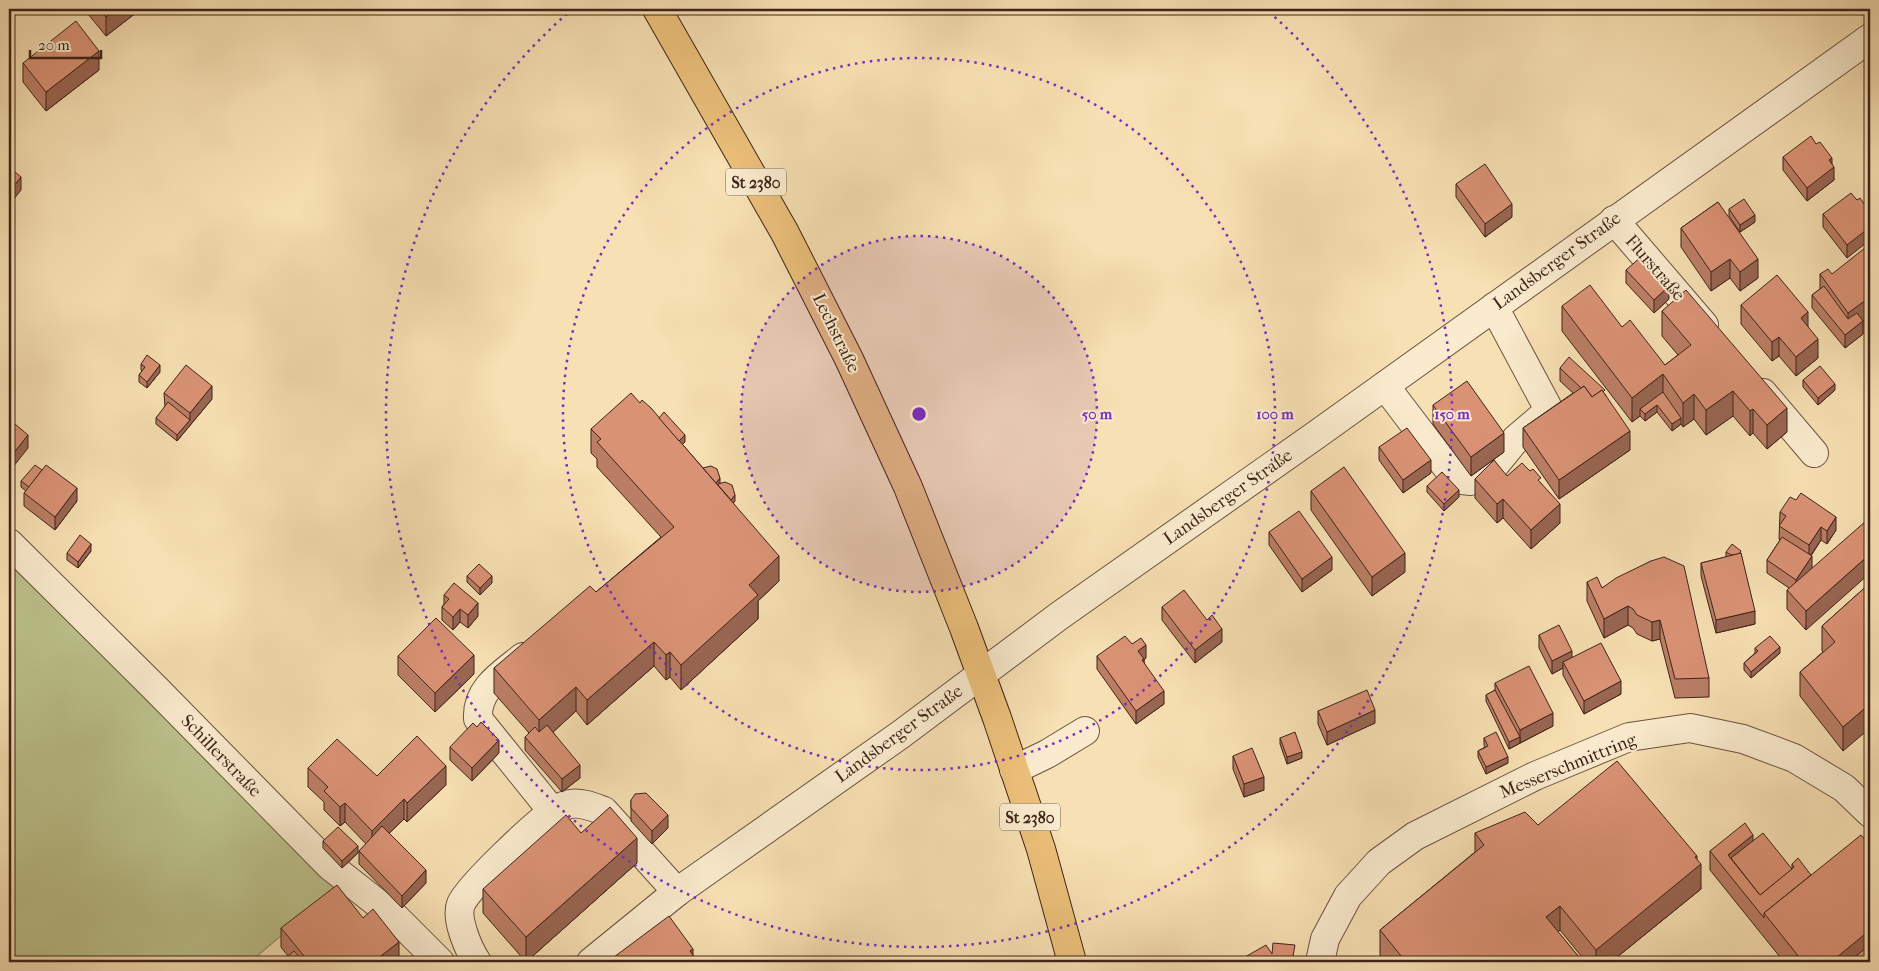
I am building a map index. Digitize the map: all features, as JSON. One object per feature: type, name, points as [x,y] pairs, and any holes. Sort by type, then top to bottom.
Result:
[{"type":"main road","name":"Lechstraße","points":[[657,9],[785,233],[850,359],[908,487],[981,674]]},
{"type":"main road","name":"St 2380","points":[[981,674],[1040,849],[1072,962]]},
{"type":"street","name":"Landsberger Straße","points":[[591,962],[677,892],[900,735],[1059,616],[1385,386],[1870,38]]},
{"type":"street","name":"Flurstraße","points":[[1614,220],[1717,341]]},
{"type":"street","points":[[1385,386],[1452,474],[1462,480],[1471,481],[1494,466],[1516,439],[1544,414],[1547,406],[1494,307]]},
{"type":"street","points":[[1749,378],[1814,453]]},
{"type":"street","name":"Schillerstraße","points":[[9,543],[330,866],[395,917],[440,962]]},
{"type":"street","points":[[539,644],[493,681],[482,695],[477,708],[478,719],[553,812]]},
{"type":"street","name":"Messerschmittring","points":[[1320,962],[1325,939],[1348,896],[1378,862],[1415,836],[1526,781],[1630,737],[1690,728],[1743,738],[1794,758],[1844,788],[1870,813]]},
{"type":"street","points":[[1014,770],[1085,731]]},
{"type":"street","points":[[477,962],[462,929],[460,906],[473,886],[553,812],[570,804],[587,804],[604,811],[677,892]]},
{"type":"green space","points":[[9,552],[339,887],[250,962],[9,962]]},
{"type":"building","points":[[100,9],[116,9],[106,17]]},
{"type":"building","points":[[76,21],[99,51],[46,92],[23,63]]},
{"type":"building","points":[[1811,136],[1816,144],[1820,142],[1832,158],[1829,160],[1834,167],[1807,188],[1783,157]]},
{"type":"building","points":[[1485,164],[1512,204],[1485,224],[1456,184]]},
{"type":"building","points":[[9,167],[21,177],[9,192]]},
{"type":"building","points":[[1851,193],[1857,200],[1860,198],[1870,212],[1870,227],[1847,245],[1823,214]]},
{"type":"building","points":[[1744,199],[1755,215],[1740,225],[1729,209]]},
{"type":"building","points":[[1718,202],[1758,259],[1740,272],[1730,259],[1711,272],[1681,228]]},
{"type":"building","points":[[1870,244],[1870,297],[1848,313],[1820,274],[1828,269],[1832,274]]},
{"type":"building","points":[[1642,256],[1669,286],[1654,300],[1626,270]]},
{"type":"building","points":[[1777,275],[1808,312],[1801,318],[1818,339],[1796,357],[1779,337],[1772,342],[1741,305]]},
{"type":"building","points":[[1590,285],[1622,327],[1630,320],[1665,365],[1691,345],[1662,311],[1686,290],[1787,408],[1767,425],[1753,409],[1750,411],[1733,391],[1706,410],[1694,394],[1683,403],[1663,374],[1632,398],[1562,306]]},
{"type":"building","points":[[1824,286],[1848,319],[1857,313],[1863,321],[1845,335],[1812,295]]},
{"type":"building","points":[[147,355],[160,365],[147,382],[139,375],[145,367],[141,364]]},
{"type":"building","points":[[1569,357],[1605,390],[1592,397],[1584,386],[1581,388],[1560,368]]},
{"type":"building","points":[[186,365],[212,386],[190,413],[164,393]]},
{"type":"building","points":[[1820,366],[1835,384],[1818,398],[1803,380]]},
{"type":"building","points":[[1467,381],[1504,433],[1471,457],[1433,405]]},
{"type":"building","points":[[1584,386],[1592,397],[1602,390],[1630,431],[1559,480],[1523,428]]},
{"type":"building","points":[[1663,392],[1681,418],[1672,424],[1657,405],[1645,414],[1640,409]]},
{"type":"building","points":[[631,393],[640,403],[642,400],[651,408],[779,556],[749,585],[758,595],[681,665],[670,652],[666,655],[654,642],[587,700],[576,687],[539,720],[494,668],[590,586],[596,592],[674,527],[597,442],[601,439],[591,429]]},
{"type":"building","points":[[168,402],[190,420],[177,435],[156,418]]},
{"type":"building","points":[[664,412],[685,435],[679,441],[659,418]]},
{"type":"building","points":[[9,419],[28,435],[9,459]]},
{"type":"building","points":[[1407,428],[1431,460],[1403,480],[1379,447]]},
{"type":"building","points":[[1494,460],[1507,476],[1522,463],[1530,471],[1533,469],[1541,478],[1538,480],[1560,504],[1531,530],[1503,499],[1497,504],[1475,479]]},
{"type":"building","points":[[35,465],[42,470],[29,487],[21,481]]},
{"type":"building","points":[[46,465],[77,488],[55,517],[24,493]]},
{"type":"building","points":[[711,466],[717,469],[720,478],[716,483],[703,468]]},
{"type":"building","points":[[1344,467],[1405,553],[1372,577],[1311,491]]},
{"type":"building","points":[[1442,472],[1459,490],[1444,504],[1427,486]]},
{"type":"building","points":[[725,482],[732,485],[735,495],[731,500],[718,485]]},
{"type":"building","points":[[1801,493],[1836,517],[1827,531],[1821,527],[1809,545],[1779,526],[1786,516],[1780,512],[1790,497],[1796,500]]},
{"type":"building","points":[[1299,511],[1332,557],[1302,579],[1269,532]]},
{"type":"building","points":[[1866,521],[1870,527],[1870,554],[1806,611],[1787,590]]},
{"type":"building","points":[[80,535],[91,544],[78,562],[67,553]]},
{"type":"building","points":[[1782,537],[1812,556],[1796,580],[1767,560]]},
{"type":"building","points":[[1732,544],[1741,551],[1739,554],[1731,555],[1726,552]]},
{"type":"building","points":[[1741,553],[1755,611],[1716,620],[1701,563]]},
{"type":"building","points":[[1664,557],[1684,566],[1709,678],[1675,679],[1660,620],[1652,622],[1637,615],[1628,606],[1604,619],[1587,582],[1597,577],[1602,588],[1616,578],[1651,561]]},
{"type":"building","points":[[479,564],[492,576],[480,588],[467,576]]},
{"type":"building","points":[[454,583],[478,603],[468,615],[460,609],[453,617],[442,607],[449,599],[444,595]]},
{"type":"building","points":[[1870,583],[1870,704],[1843,727],[1800,672],[1835,642],[1822,626]]},
{"type":"building","points":[[1184,590],[1207,620],[1212,615],[1222,629],[1195,650],[1162,607]]},
{"type":"building","points":[[436,618],[474,655],[435,693],[398,656]]},
{"type":"building","points":[[1559,625],[1572,651],[1552,661],[1539,635]]},
{"type":"building","points":[[1125,636],[1132,644],[1141,638],[1146,645],[1138,651],[1144,659],[1142,660],[1164,691],[1136,711],[1097,656]]},
{"type":"building","points":[[1770,636],[1780,647],[1751,672],[1744,663],[1758,651],[1755,648]]},
{"type":"building","points":[[1601,643],[1621,681],[1584,701],[1563,662]]},
{"type":"building","points":[[1529,666],[1553,713],[1520,730],[1495,683]]},
{"type":"building","points":[[1367,690],[1375,710],[1327,732],[1318,711]]},
{"type":"building","points":[[1495,690],[1520,737],[1509,742],[1486,695]]},
{"type":"building","points":[[481,722],[499,740],[472,768],[450,747],[473,723],[477,727]]},
{"type":"building","points":[[547,725],[580,765],[562,779],[525,737],[535,727],[539,732]]},
{"type":"building","points":[[1295,732],[1302,752],[1287,757],[1280,738]]},
{"type":"building","points":[[1496,732],[1508,757],[1486,767],[1478,751],[1488,746],[1484,738]]},
{"type":"building","points":[[417,736],[446,766],[407,803],[404,799],[372,831],[345,803],[340,807],[324,791],[328,787],[308,768],[337,739],[377,776]]},
{"type":"building","points":[[1252,748],[1264,777],[1244,784],[1233,756]]},
{"type":"building","points":[[1617,761],[1697,856],[1695,857],[1701,864],[1596,950],[1560,906],[1546,917],[1583,962],[1406,962],[1380,930],[1484,845],[1475,833],[1525,812],[1538,825]]},
{"type":"building","points":[[646,793],[668,815],[652,831],[631,808],[631,800],[635,794]]},
{"type":"building","points":[[610,807],[637,838],[526,937],[483,889],[566,815],[581,833]]},
{"type":"building","points":[[1745,823],[1753,835],[1728,855],[1760,895],[1794,867],[1792,864],[1798,858],[1811,875],[1764,913],[1764,918],[1710,851]]},
{"type":"building","points":[[382,826],[426,870],[402,896],[359,851]]},
{"type":"building","points":[[338,827],[358,846],[342,861],[323,841]]},
{"type":"building","points":[[1763,833],[1792,869],[1760,895],[1731,858]]},
{"type":"building","points":[[1861,835],[1870,846],[1870,914],[1868,916],[1870,918],[1870,930],[1831,962],[1803,962],[1764,913]]},
{"type":"building","points":[[337,885],[363,918],[373,909],[399,942],[373,962],[309,962],[281,928]]},
{"type":"building","points":[[669,916],[693,949],[690,951],[698,962],[618,962],[614,957]]},
{"type":"building","points":[[1273,943],[1295,945],[1292,962],[1248,962],[1245,957],[1266,945],[1272,954]]},
{"type":"building","points":[[1870,945],[1870,962],[1848,962]]},
{"type":"building","points":[[294,951],[304,962],[281,962]]},
{"type":"building","points":[[1843,958],[1846,962],[1837,962]]}]
